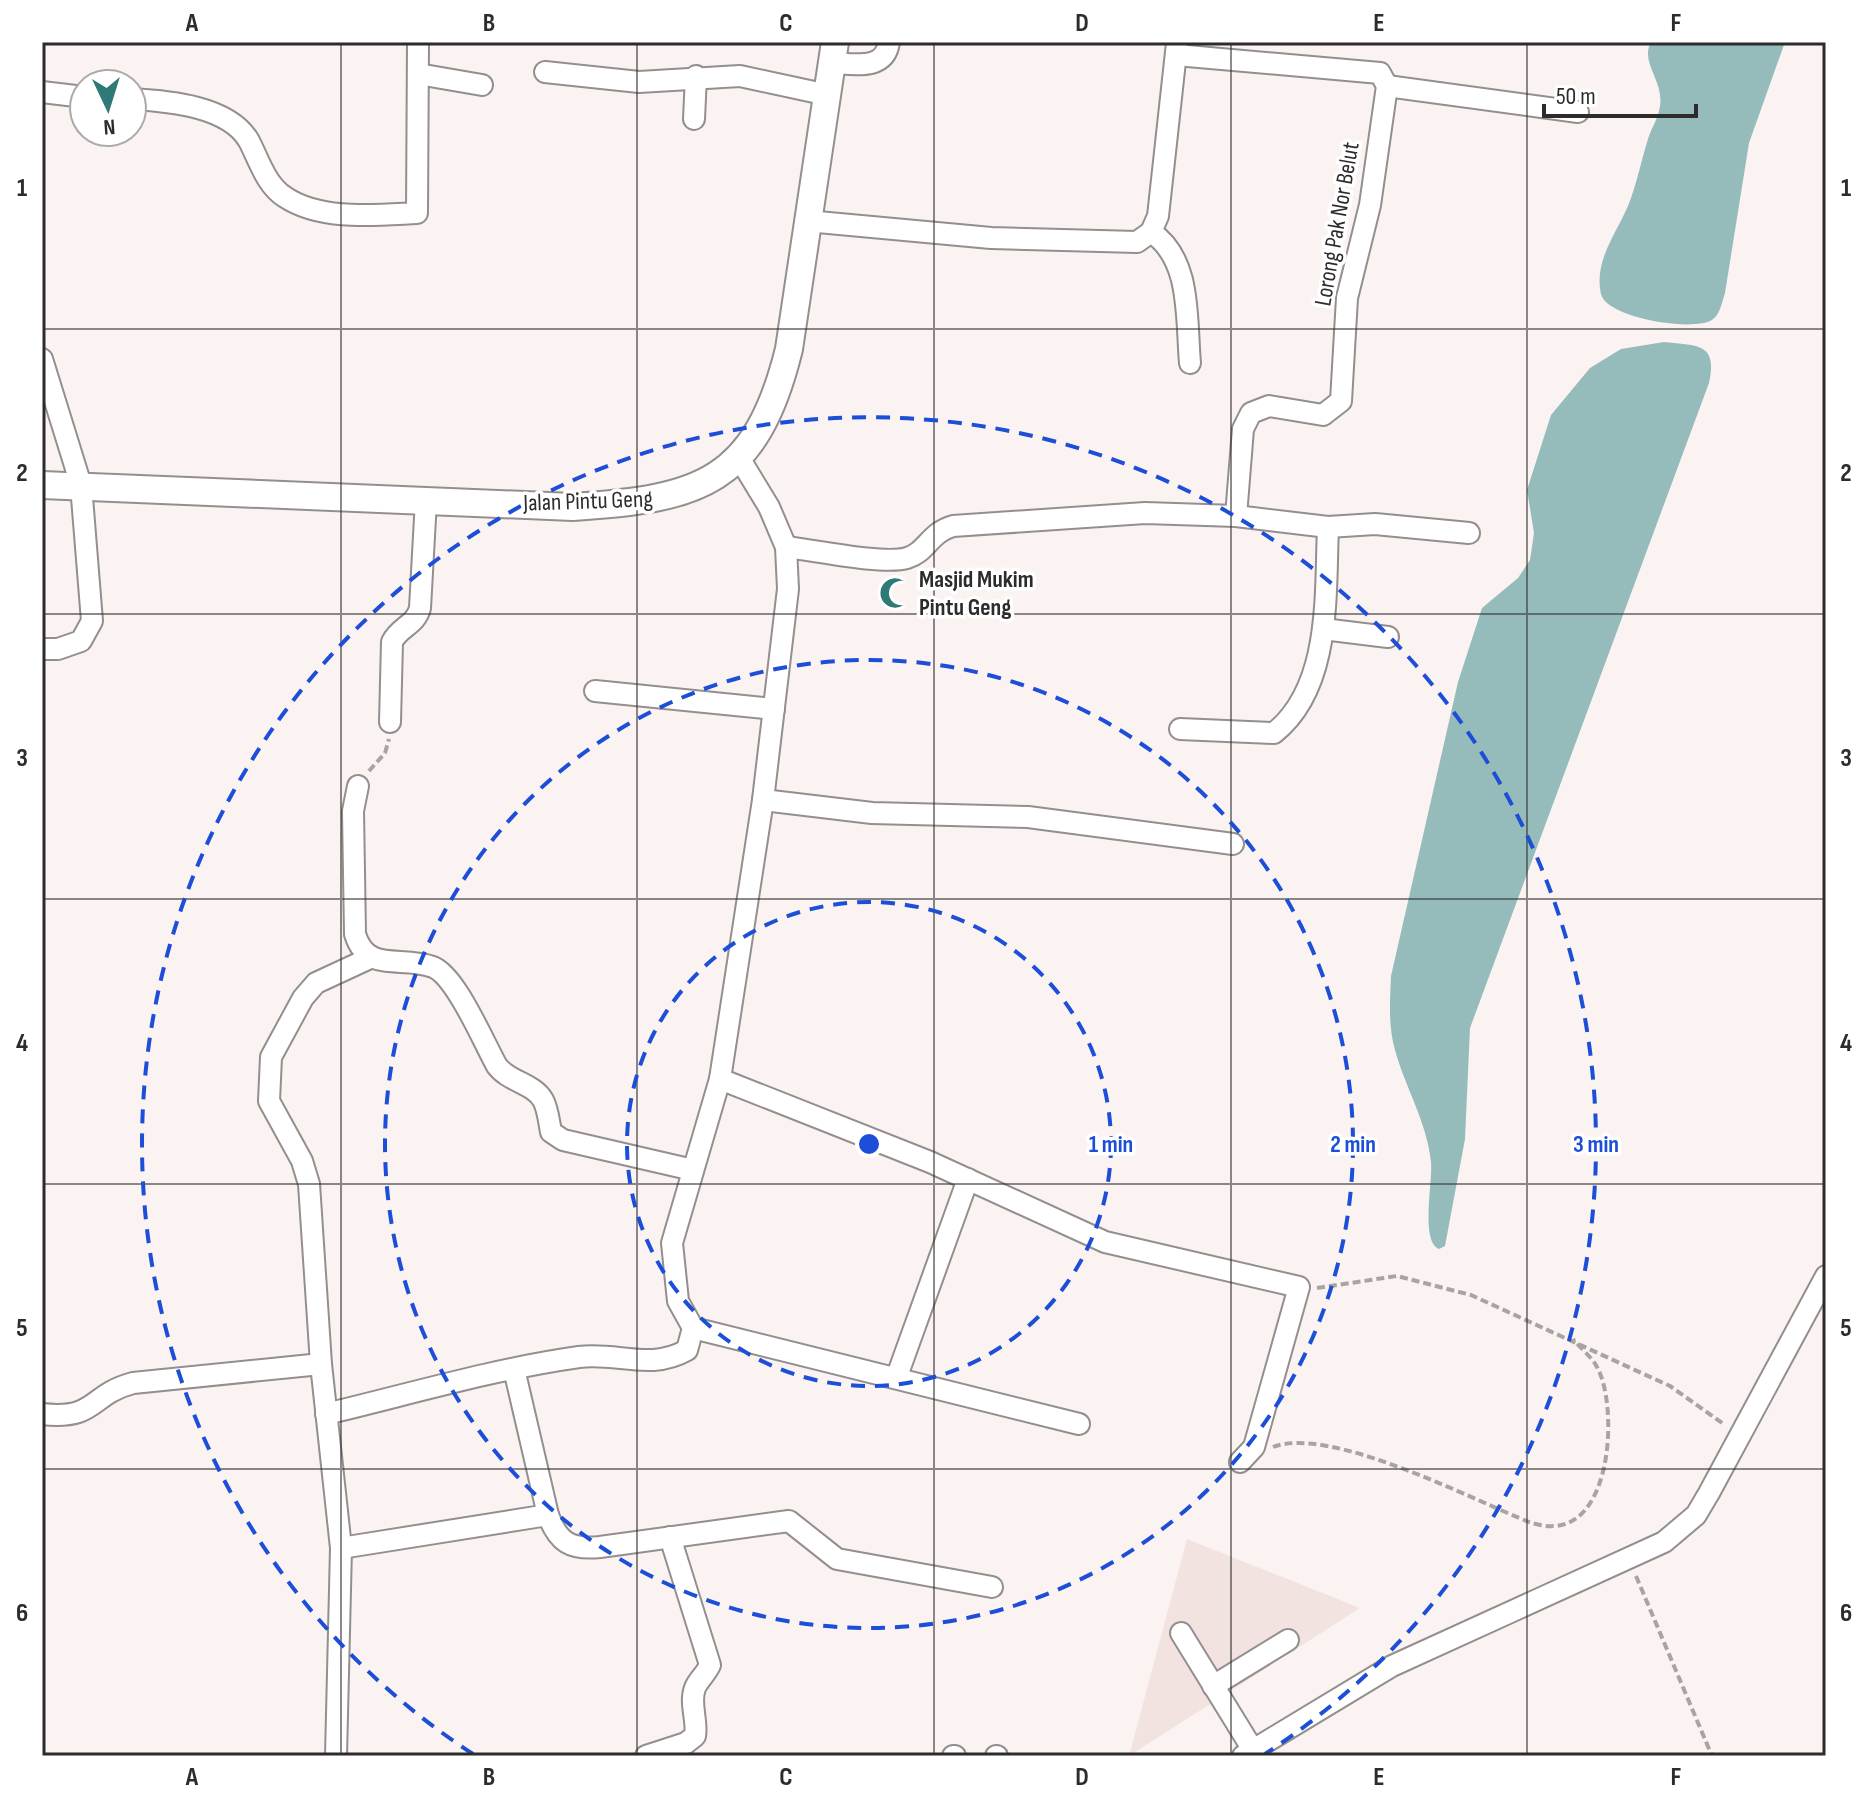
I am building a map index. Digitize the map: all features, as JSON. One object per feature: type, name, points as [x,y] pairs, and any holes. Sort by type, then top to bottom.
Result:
[{"type":"main road","name":"Jalan Pintu Geng","points":[[42,485],[573,507],[644,502],[691,489],[712,478],[759,433],[777,397],[789,349],[834,52]]},
{"type":"street","points":[[148,100],[167,102],[222,117],[247,138],[261,169],[284,197],[323,211],[349,214],[417,213],[418,42]]},
{"type":"street","points":[[834,52],[868,65],[885,56],[889,42]]},
{"type":"street","points":[[807,221],[1056,242],[1137,242],[1151,232],[1158,216],[1177,49],[1380,73],[1387,86],[1578,112]]},
{"type":"street","points":[[545,72],[639,82],[696,76],[740,76],[828,95]]},
{"type":"street","points":[[418,74],[482,85]]},
{"type":"street","points":[[694,119],[696,76]]},
{"type":"street","name":"Lorong Pak Nor Belut","points":[[1236,516],[1243,429],[1251,413],[1269,406],[1323,415],[1341,401],[1347,298],[1370,205],[1387,86]]},
{"type":"street","points":[[42,92],[68,95]]},
{"type":"street","points":[[1151,232],[1166,242],[1176,258],[1190,363]]},
{"type":"street","points":[[42,359],[81,485],[92,621],[81,641],[58,649],[42,649]]},
{"type":"street","points":[[326,1414],[514,1369],[584,1357],[648,1363],[671,1359],[687,1350],[693,1328],[678,1301],[672,1243],[720,1079],[763,800],[788,589],[786,547],[769,507],[738,456]]},
{"type":"street","points":[[390,722],[392,642],[397,633],[414,622],[420,608],[426,500]]},
{"type":"street","points":[[786,547],[894,560],[918,553],[932,534],[953,526],[1145,513],[1236,516],[1328,527],[1375,524],[1469,533]]},
{"type":"street","points":[[1180,729],[1274,733],[1299,709],[1323,629],[1328,527]]},
{"type":"street","points":[[1323,629],[1388,637]]},
{"type":"street","points":[[595,691],[774,709]]},
{"type":"street","points":[[358,786],[353,811],[355,934],[360,950],[370,958],[435,968],[450,981],[497,1066],[505,1077],[533,1089],[544,1101],[551,1132],[563,1140],[693,1170]]},
{"type":"street","points":[[763,800],[872,813],[1028,817],[1233,844]]},
{"type":"street","points":[[336,1756],[341,1548],[321,1364],[309,1184],[302,1161],[269,1101],[268,1077],[271,1057],[303,998],[316,983],[370,958]]},
{"type":"street","points":[[720,1079],[968,1179],[1105,1242],[1299,1287],[1244,1460]]},
{"type":"street","points":[[897,1376],[968,1179]]},
{"type":"street","points":[[1181,1633],[1248,1753],[1392,1666],[1664,1542],[1696,1515],[1826,1276]]},
{"type":"street","points":[[693,1328],[897,1376],[1079,1424]]},
{"type":"street","points":[[42,1414],[74,1416],[85,1412],[107,1392],[133,1383],[321,1364]]},
{"type":"street","points":[[514,1369],[548,1515],[557,1537],[576,1548],[789,1521],[837,1559],[992,1587]]},
{"type":"street","points":[[341,1548],[548,1515]]},
{"type":"street","points":[[646,1756],[686,1743],[695,1736],[693,1698],[696,1685],[705,1677],[710,1665],[670,1537]]},
{"type":"street","points":[[1213,1686],[1288,1640]]},
{"type":"path","points":[[358,786],[387,749],[390,722]]},
{"type":"path","points":[[1299,1287],[1309,1289],[1397,1276],[1471,1295],[1573,1339],[1670,1386],[1739,1435]]},
{"type":"path","points":[[1244,1460],[1292,1442],[1353,1450],[1529,1522],[1556,1527],[1582,1514],[1599,1492],[1609,1433],[1607,1398],[1597,1367],[1573,1339]]},
{"type":"path","points":[[1629,1559],[1712,1756]]},
{"type":"shaded area","points":[[1187,1539],[1360,1608],[1129,1756]]},
{"type":"water","points":[[1651,42],[1785,42],[1749,143],[1725,293],[1717,315],[1702,323],[1670,323],[1633,316],[1606,302],[1601,294],[1604,256],[1631,198],[1659,111],[1659,91],[1648,58]]},
{"type":"water","points":[[1664,342],[1695,346],[1707,353],[1711,370],[1709,383],[1470,1028],[1465,1139],[1445,1246],[1439,1249],[1430,1235],[1429,1147],[1395,1050],[1390,1022],[1390,995],[1391,976],[1458,682],[1482,608],[1518,578],[1530,560],[1534,533],[1527,490],[1551,415],[1590,368],[1621,349]]},
{"type":"place","name":"Masjid Mukim Pintu Geng","points":[[895,593]]}]
